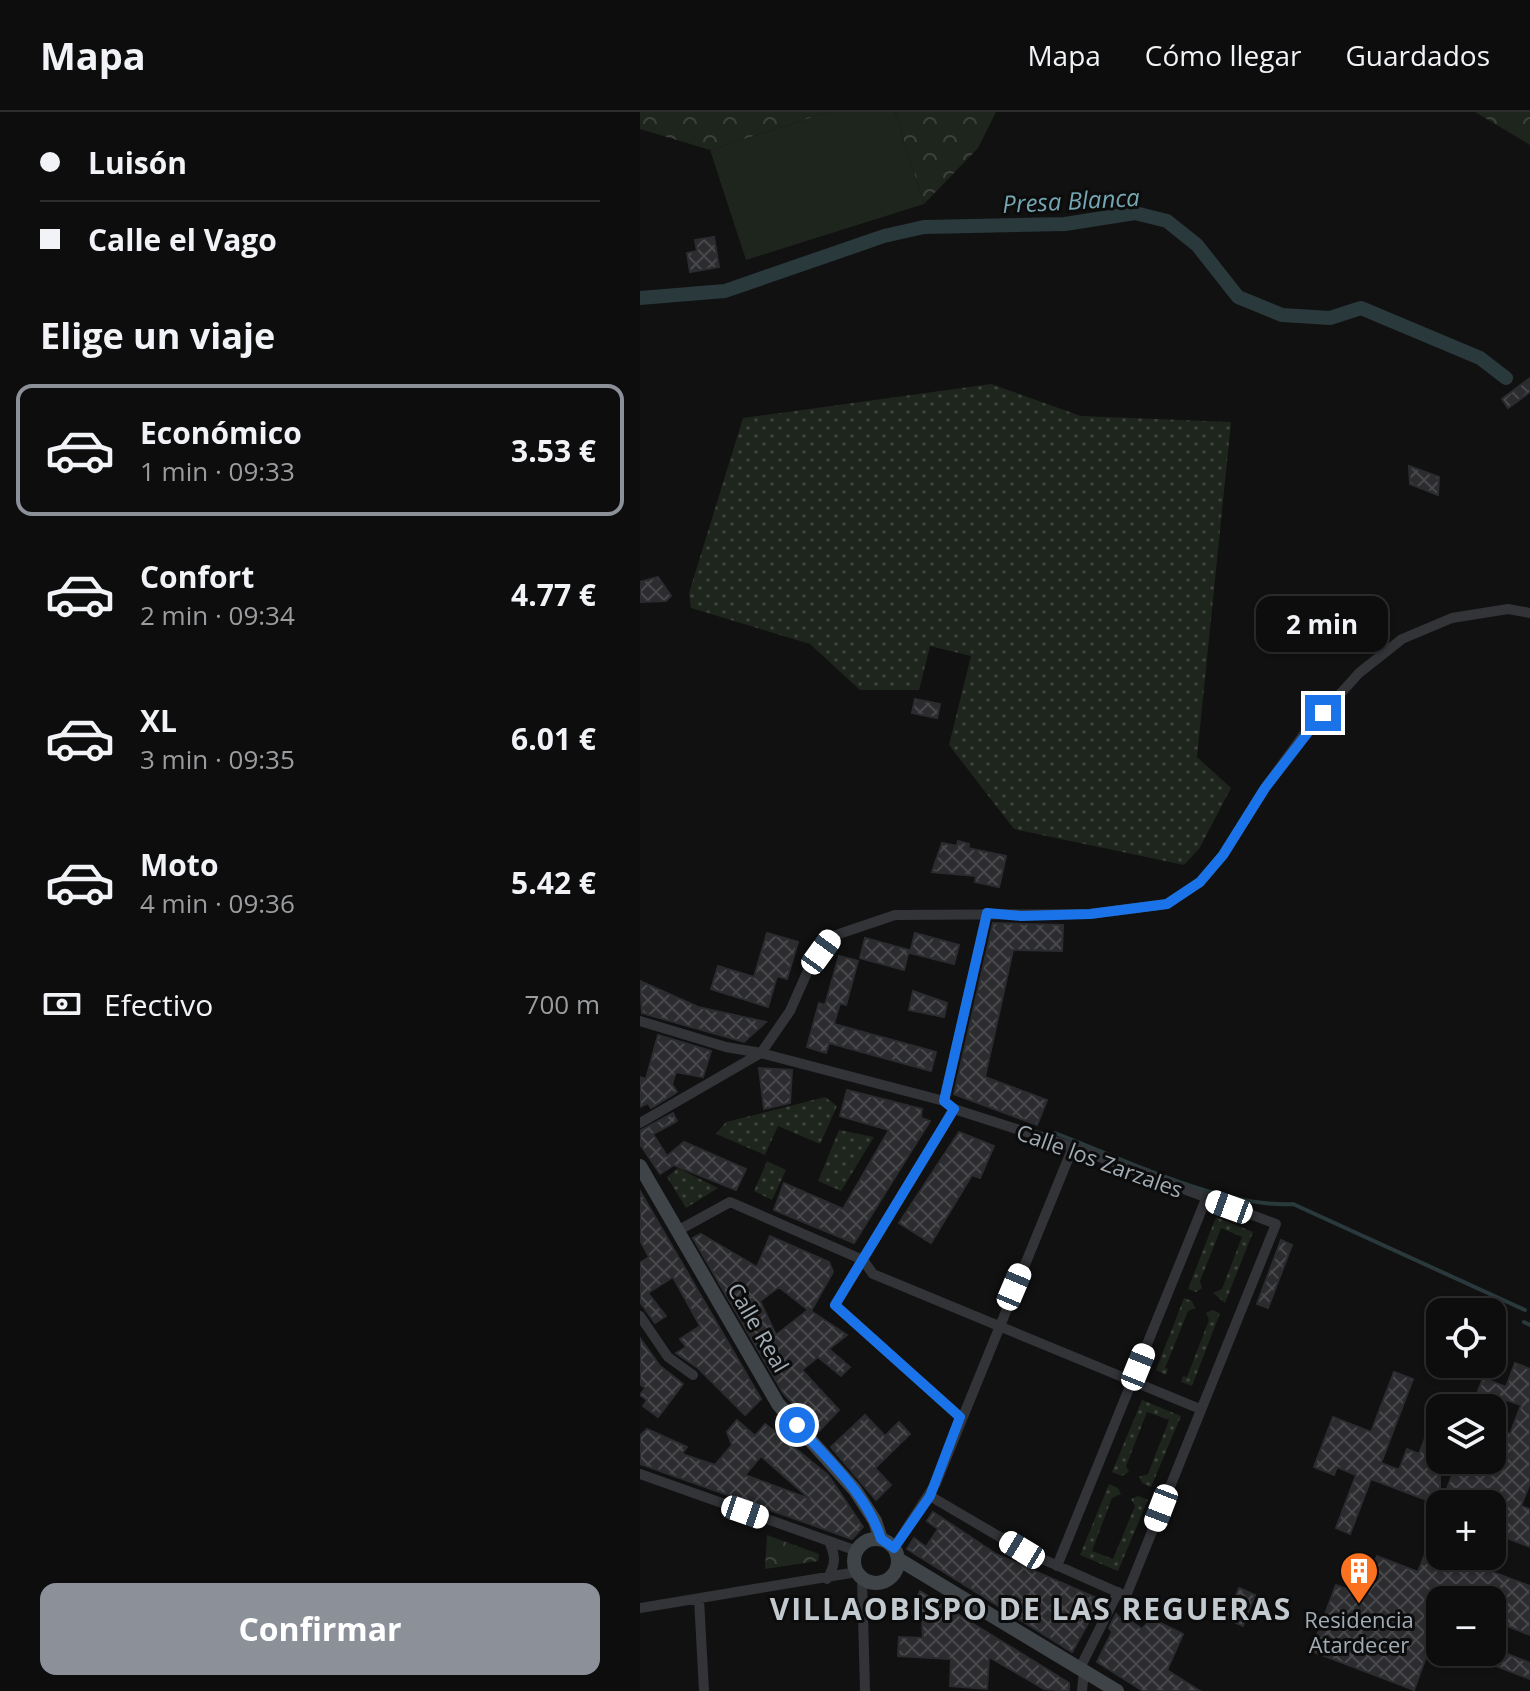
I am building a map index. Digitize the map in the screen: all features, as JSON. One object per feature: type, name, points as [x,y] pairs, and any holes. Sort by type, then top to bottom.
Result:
[{"type":"street","points":[[640,1123],[761,1053],[790,1011],[809,968],[833,936],[895,915],[1090,914],[1167,904],[1200,882],[1223,855],[1265,788],[1305,733],[1359,673],[1402,639],[1452,618],[1508,609],[1530,613]]},
{"type":"street","points":[[944,1101],[987,913]]},
{"type":"street","name":"Calle los Zarzales","points":[[640,1021],[726,1047],[761,1053],[944,1101],[954,1109],[1073,1147],[1276,1224],[1126,1596],[1118,1592]]},
{"type":"street","points":[[954,1109],[835,1305],[960,1417]]},
{"type":"street","points":[[640,1608],[860,1575],[883,1582],[895,1573],[891,1549],[930,1496],[1073,1147]]},
{"type":"street","name":"Calle Real","points":[[640,1166],[778,1404],[855,1490],[891,1549]]},
{"type":"street","points":[[1057,1566],[1206,1199]]},
{"type":"street","points":[[679,1230],[730,1202],[863,1260],[873,1274],[1200,1409]]},
{"type":"street","points":[[640,1316],[668,1357],[693,1375]]},
{"type":"street","points":[[640,1474],[857,1551]]},
{"type":"street","points":[[930,1496],[1057,1566],[1118,1592],[1082,1670],[1082,1691]]},
{"type":"street","points":[[827,1579],[835,1567],[835,1555],[829,1541]]},
{"type":"street","points":[[857,1551],[867,1541],[891,1549],[1117,1691]]},
{"type":"street","points":[[857,1551],[865,1691]]},
{"type":"street","points":[[699,1599],[704,1691]]},
{"type":"green space","points":[[640,112],[829,112],[710,150],[640,129]]},
{"type":"green space","points":[[829,112],[895,112],[924,204],[746,260],[710,150]]},
{"type":"green space","points":[[895,112],[996,112],[978,148],[924,204]]},
{"type":"green space","points":[[1475,112],[1530,112],[1530,145]]},
{"type":"green space","points":[[991,384],[1081,416],[1231,422],[1197,757],[1231,788],[1199,849],[1184,865],[1014,829],[949,745],[971,656],[930,646],[919,690],[860,690],[810,644],[691,608],[689,593],[743,418]]},
{"type":"green space","points":[[825,1097],[837,1106],[820,1144],[778,1126],[765,1155],[716,1134],[726,1122]]},
{"type":"green space","points":[[839,1130],[874,1137],[841,1191],[818,1181]]},
{"type":"green space","points":[[767,1161],[786,1170],[772,1200],[754,1191]]},
{"type":"green space","points":[[678,1168],[718,1188],[686,1208],[667,1177]]},
{"type":"green space","points":[[1216,1217],[1253,1232],[1225,1303],[1213,1293],[1222,1289],[1242,1237],[1221,1228],[1200,1281],[1202,1288],[1196,1292],[1188,1289]]},
{"type":"green space","points":[[1184,1298],[1192,1301],[1195,1308],[1188,1311],[1165,1368],[1168,1369],[1166,1375],[1156,1370]]},
{"type":"green space","points":[[1212,1310],[1220,1313],[1192,1386],[1181,1382],[1183,1376],[1187,1377],[1209,1320],[1206,1313]]},
{"type":"green space","points":[[1142,1400],[1181,1416],[1151,1487],[1142,1483],[1139,1477],[1148,1474],[1169,1420],[1147,1412],[1126,1466],[1129,1472],[1122,1476],[1112,1472]]},
{"type":"green space","points":[[1109,1484],[1118,1488],[1121,1494],[1112,1498],[1092,1551],[1113,1559],[1135,1506],[1131,1499],[1138,1496],[1148,1500],[1118,1571],[1080,1555]]},
{"type":"green space","points":[[767,1535],[819,1554],[818,1561],[765,1569]]},
{"type":"building","points":[[714,237],[719,267],[690,272],[687,253],[697,251],[695,240]]},
{"type":"building","points":[[1530,378],[1530,392],[1508,408],[1502,399]]},
{"type":"building","points":[[1409,466],[1439,477],[1438,495],[1410,484]]},
{"type":"building","points":[[658,577],[671,596],[666,601],[640,602],[640,582]]},
{"type":"building","points":[[915,699],[940,704],[937,718],[912,713]]},
{"type":"building","points":[[958,841],[969,844],[968,848],[1006,856],[999,887],[975,882],[976,876],[932,872],[942,843],[957,846]]},
{"type":"building","points":[[993,923],[1063,925],[1062,951],[1013,950],[985,1077],[1047,1100],[1037,1125],[954,1094]]},
{"type":"building","points":[[767,933],[798,942],[787,979],[777,976],[768,1007],[711,989],[718,966],[754,977]]},
{"type":"building","points":[[915,933],[959,945],[954,964],[910,953]]},
{"type":"building","points":[[865,938],[909,950],[904,970],[860,958]]},
{"type":"building","points":[[839,956],[858,961],[846,1005],[840,1003],[834,1024],[936,1052],[931,1071],[829,1043],[826,1053],[807,1047],[819,1003],[825,1005]]},
{"type":"building","points":[[640,981],[698,1007],[766,1022],[744,1042],[642,1013]]},
{"type":"building","points":[[913,991],[947,1003],[944,1017],[909,1010]]},
{"type":"building","points":[[658,1035],[711,1051],[703,1077],[676,1072],[672,1084],[677,1092],[651,1108],[648,1103],[640,1107],[640,1077],[646,1079]]},
{"type":"building","points":[[759,1068],[792,1070],[790,1103],[764,1109]]},
{"type":"building","points":[[847,1090],[922,1109],[921,1118],[930,1121],[854,1243],[774,1210],[784,1183],[843,1209],[889,1130],[840,1116]]},
{"type":"building","points":[[673,1113],[677,1121],[653,1134],[667,1156],[684,1142],[746,1169],[736,1190],[674,1165],[660,1174],[640,1144],[640,1131]]},
{"type":"building","points":[[959,1132],[994,1146],[980,1178],[972,1175],[931,1243],[899,1223]]},
{"type":"building","points":[[640,1191],[761,1399],[745,1415],[698,1368],[676,1353],[686,1347],[680,1339],[700,1326],[673,1277],[648,1293],[666,1316],[655,1323],[640,1302],[640,1263],[649,1257],[640,1240]]},
{"type":"building","points":[[701,1234],[757,1267],[770,1236],[829,1262],[833,1272],[811,1311],[847,1335],[829,1349],[850,1367],[841,1376],[818,1357],[802,1370],[839,1410],[819,1431],[783,1393],[693,1238]],"holes":[[[779,1287],[808,1310],[776,1335],[760,1301]]]},
{"type":"building","points":[[1281,1240],[1292,1245],[1268,1308],[1257,1304]]},
{"type":"building","points":[[640,1338],[660,1366],[683,1384],[658,1417],[643,1406],[647,1400],[640,1395],[645,1388],[640,1384]]},
{"type":"building","points":[[1515,1363],[1530,1369],[1530,1483],[1521,1506],[1530,1509],[1530,1547],[1506,1538],[1506,1490],[1446,1490],[1453,1474],[1506,1474],[1506,1432],[1510,1434],[1521,1405],[1506,1400],[1506,1394],[1477,1394],[1483,1378],[1506,1387]]},
{"type":"building","points":[[1394,1372],[1413,1379],[1381,1463],[1399,1470],[1407,1449],[1419,1454],[1426,1436],[1426,1474],[1440,1474],[1440,1490],[1426,1490],[1426,1500],[1371,1479],[1350,1534],[1336,1528],[1356,1475],[1337,1467],[1334,1475],[1314,1467],[1333,1417],[1371,1432]]},
{"type":"building","points":[[865,1415],[885,1436],[899,1422],[910,1434],[875,1468],[891,1485],[876,1500],[831,1447]]},
{"type":"building","points":[[737,1420],[755,1436],[765,1424],[828,1475],[863,1527],[852,1539],[640,1464],[640,1436],[647,1429],[687,1447],[682,1454],[715,1465],[732,1445],[727,1432]],"holes":[[[761,1456],[810,1499],[745,1475]]]},
{"type":"building","points":[[933,1512],[996,1554],[1101,1600],[1072,1652],[907,1549],[914,1538],[926,1547],[938,1529],[927,1521]]},
{"type":"building","name":"Residencia Atardecer","points":[[1426,1551],[1426,1570],[1487,1570],[1530,1586],[1530,1635],[1506,1626],[1506,1586],[1426,1586],[1426,1657],[1414,1690],[1311,1651],[1336,1585],[1362,1595],[1377,1556],[1418,1572]]},
{"type":"building","points":[[1239,1588],[1255,1595],[1243,1626],[1227,1619]]},
{"type":"building","points":[[920,1591],[1069,1683],[1069,1691],[1044,1689],[989,1657],[987,1689],[950,1686],[951,1659],[898,1656],[899,1637],[923,1638],[922,1621],[911,1614]]},
{"type":"building","points":[[1116,1614],[1124,1623],[1132,1622],[1142,1629],[1149,1621],[1156,1621],[1183,1634],[1167,1670],[1200,1691],[1143,1691],[1097,1662],[1112,1632],[1109,1628]]},
{"type":"building","points":[[1506,1654],[1530,1663],[1530,1679],[1496,1666],[1506,1666]]},
{"type":"waterway","name":"Presa Blanca","points":[[640,298],[725,291],[884,236],[924,227],[1065,224],[1135,213],[1167,221],[1197,245],[1238,297],[1282,315],[1330,318],[1361,308],[1480,358],[1506,378]]},
{"type":"waterway","points":[[1055,1133],[1204,1190],[1265,1203],[1293,1204],[1525,1310]]},
{"type":"waterway","points":[[1524,1322],[1530,1325]]},
{"type":"place","name":"Residencia Atardecer","points":[[1359,1605]]},
{"type":"district","name":"VILLAOBISPO DE LAS REGUERAS","points":[[1031,1608]]},
{"type":"route","points":[[797,1425],[855,1490],[875,1521],[881,1539],[894,1548],[930,1496],[960,1417],[835,1305],[954,1109],[944,1101],[987,913],[1021,916],[1090,914],[1167,904],[1200,882],[1223,855],[1265,788],[1323,713]]}]
